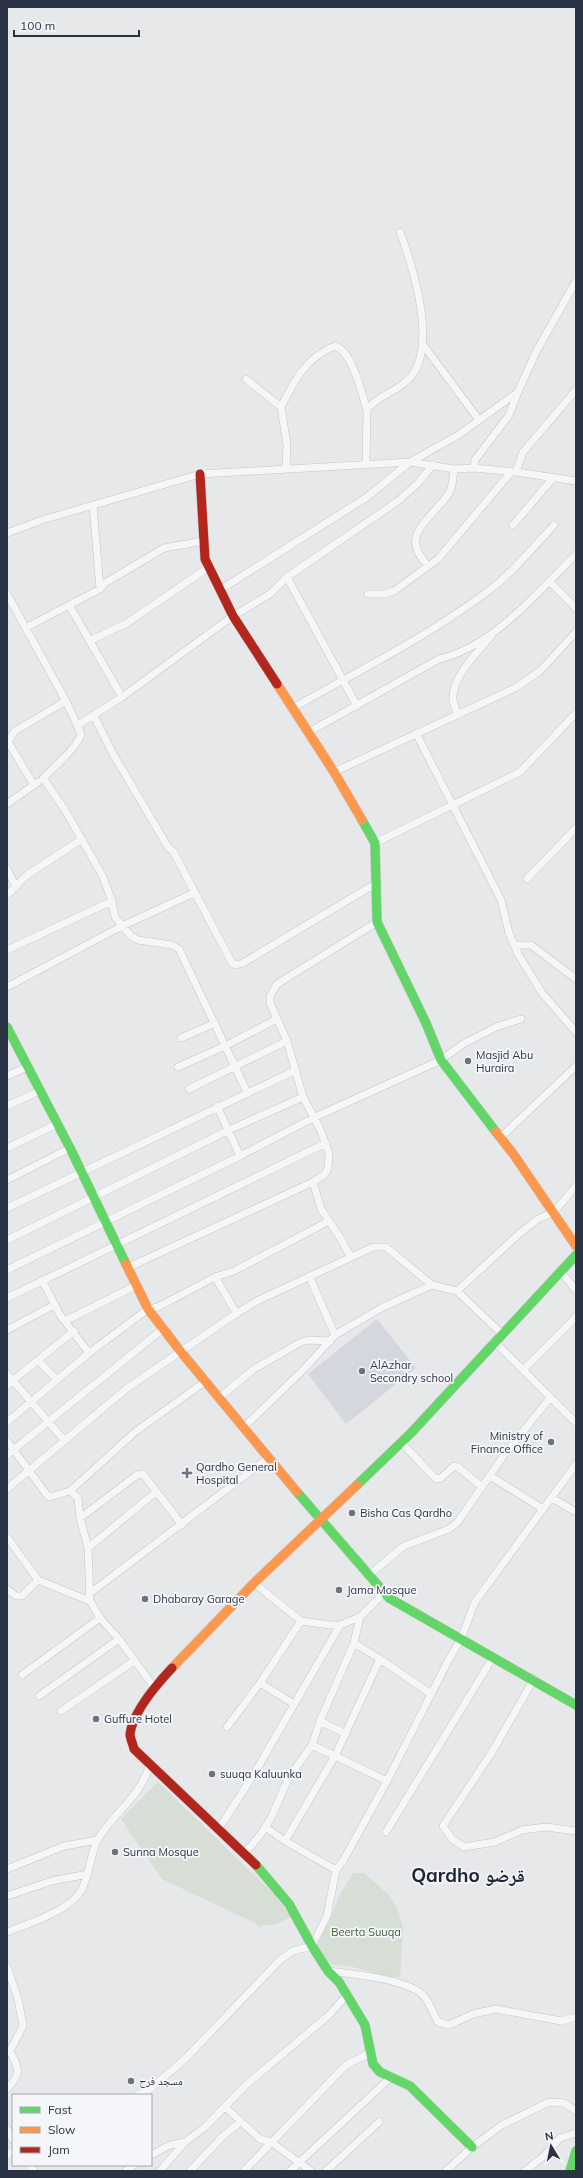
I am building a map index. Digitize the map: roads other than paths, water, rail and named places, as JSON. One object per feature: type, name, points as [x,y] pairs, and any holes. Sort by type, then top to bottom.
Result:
[{"type":"street","points":[[367,411],[373,403],[405,382],[413,374],[424,346],[420,306],[412,262],[400,232]]},
{"type":"street","points":[[474,468],[475,460],[509,415],[536,352],[576,281]]},
{"type":"street","points":[[286,469],[287,445],[281,407],[293,380],[300,372],[315,357],[335,346],[342,349],[356,374],[367,411],[366,463]]},
{"type":"street","points":[[424,346],[479,420]]},
{"type":"street","points":[[246,379],[281,407]]},
{"type":"street","points":[[368,594],[383,594],[394,591],[438,559],[513,472],[523,452],[576,390]]},
{"type":"street","points":[[220,590],[367,497],[410,462],[460,434],[518,392]]},
{"type":"street","points":[[7,533],[93,504],[200,474],[366,463],[410,462],[454,469],[474,468],[576,481]]},
{"type":"street","points":[[78,725],[122,697],[233,616],[270,594],[288,578],[398,501],[417,484],[433,465]]},
{"type":"street","points":[[429,566],[418,557],[415,546],[416,534],[450,492],[454,469]]},
{"type":"street","points":[[200,474],[205,559],[233,616],[334,772],[375,844],[377,922],[426,1023],[441,1060],[457,1083],[500,1137],[554,1212],[576,1246]]},
{"type":"street","points":[[512,525],[553,478]]},
{"type":"street","points":[[93,504],[100,588]]},
{"type":"street","points":[[293,708],[450,617],[488,591],[554,525]]},
{"type":"street","points":[[27,627],[100,588],[105,583],[164,548],[204,541]]},
{"type":"street","points":[[309,732],[439,659],[450,658],[494,632],[517,615],[576,554]]},
{"type":"street","points":[[89,641],[127,622],[209,567]]},
{"type":"street","points":[[288,578],[356,706]]},
{"type":"street","points":[[549,581],[576,608]]},
{"type":"street","points":[[7,594],[27,627],[66,700],[81,734],[81,738],[59,764],[34,785],[7,804]]},
{"type":"street","points":[[69,605],[122,697]]},
{"type":"street","points":[[458,715],[453,701],[453,691],[466,665],[494,632]]},
{"type":"street","points":[[334,772],[515,688],[540,671],[576,632]]},
{"type":"street","points":[[34,785],[7,743],[15,731],[66,700]]},
{"type":"street","points":[[375,844],[520,772],[576,713]]},
{"type":"street","points":[[94,716],[112,752],[168,847],[173,851],[230,961],[236,965],[243,963],[376,884]]},
{"type":"street","points":[[416,733],[501,900],[508,933],[514,945],[542,993],[576,1032]]},
{"type":"street","points":[[43,778],[82,839],[102,875],[112,901],[114,915],[122,926],[131,936],[138,940],[172,946],[178,950],[215,1023],[247,1092]]},
{"type":"street","points":[[527,879],[576,828]]},
{"type":"street","points":[[7,895],[27,875],[82,839]]},
{"type":"street","points":[[7,869],[16,887]]},
{"type":"street","points":[[7,987],[122,926],[194,893]]},
{"type":"street","points":[[7,950],[112,901]]},
{"type":"street","points":[[126,1268],[313,1182],[328,1169],[329,1153],[326,1143],[303,1097],[287,1041],[270,1003],[270,996],[277,984],[377,922]]},
{"type":"street","points":[[514,945],[531,945],[576,979]]},
{"type":"street","points":[[178,1067],[225,1046],[277,1019]]},
{"type":"street","points":[[7,1270],[240,1156],[314,1118],[441,1060],[463,1044],[496,1027],[521,1019]]},
{"type":"street","points":[[181,1038],[215,1023]]},
{"type":"street","points":[[7,1027],[11,1044],[27,1067],[70,1148],[126,1268],[148,1309],[181,1352],[220,1397],[268,1458],[322,1519],[384,1593],[402,1607],[461,1639],[492,1659],[534,1679],[576,1705]]},
{"type":"street","points":[[189,1089],[287,1041]]},
{"type":"street","points":[[500,1137],[576,1066]]},
{"type":"street","points":[[7,1076],[27,1067]]},
{"type":"street","points":[[7,1208],[217,1106],[296,1070]]},
{"type":"street","points":[[7,1106],[39,1091]]},
{"type":"street","points":[[7,1240],[94,1199],[227,1131],[303,1097]]},
{"type":"street","points":[[217,1106],[227,1131],[240,1156]]},
{"type":"street","points":[[7,1148],[57,1124]]},
{"type":"street","points":[[7,1298],[326,1143]]},
{"type":"street","points":[[7,1180],[70,1148]]},
{"type":"street","points":[[313,1182],[321,1209],[341,1239],[350,1256]]},
{"type":"street","points":[[457,1291],[520,1233],[538,1219],[554,1212],[576,1186]]},
{"type":"street","points":[[7,1422],[89,1353],[148,1309],[158,1307],[215,1277],[234,1271],[328,1221]]},
{"type":"street","points":[[7,1489],[126,1389],[237,1314],[257,1301],[350,1256],[373,1247],[386,1248],[432,1285],[457,1291],[467,1298],[502,1334]]},
{"type":"street","points":[[472,2147],[410,2086],[390,2078],[380,2072],[373,2064],[370,2053],[371,2046],[365,2025],[339,1982],[328,1971],[312,1946],[289,1904],[261,1870],[134,1749],[130,1735],[134,1722],[154,1687],[254,1583],[401,1442],[496,1343],[502,1334],[576,1255]]},
{"type":"street","points":[[560,1271],[576,1290]]},
{"type":"street","points":[[309,1276],[332,1338]]},
{"type":"street","points":[[215,1277],[237,1314]]},
{"type":"street","points":[[42,1280],[54,1305],[89,1353]]},
{"type":"street","points":[[244,1427],[332,1338],[383,1308],[432,1285]]},
{"type":"street","points":[[65,1321],[135,1286]]},
{"type":"street","points":[[7,1330],[54,1305]]},
{"type":"street","points":[[523,1370],[576,1317]]},
{"type":"street","points":[[7,1455],[164,1328]]},
{"type":"street","points":[[10,1383],[74,1331]]},
{"type":"street","points":[[220,1397],[254,1369],[301,1342],[332,1338]]},
{"type":"street","points":[[496,1343],[576,1423]]},
{"type":"street","points":[[38,1360],[57,1380]]},
{"type":"street","points":[[7,1374],[10,1383],[30,1402],[65,1441]]},
{"type":"street","points":[[7,1441],[47,1496],[50,1497],[70,1491],[135,1432],[206,1381]]},
{"type":"street","points":[[369,1575],[404,1546],[449,1529],[457,1523],[490,1476],[550,1398]]},
{"type":"street","points":[[401,1442],[436,1479],[441,1478],[454,1466],[458,1467],[482,1487]]},
{"type":"street","points":[[90,1597],[268,1458]]},
{"type":"street","points":[[139,2094],[151,2088],[184,2060],[281,1959],[294,1951],[312,1946],[327,1916],[336,1870],[343,1861],[387,1781],[461,1639],[475,1602],[576,1464]]},
{"type":"street","points":[[80,1518],[137,1475],[142,1474],[182,1524]]},
{"type":"street","points":[[490,1476],[543,1509]]},
{"type":"street","points":[[70,1491],[78,1498],[80,1518],[88,1548],[90,1597],[100,1618],[119,1639],[154,1687]]},
{"type":"street","points":[[88,1548],[156,1492]]},
{"type":"street","points":[[552,1498],[576,1512]]},
{"type":"street","points":[[7,1537],[38,1580],[90,1597]]},
{"type":"street","points":[[7,1589],[16,1596],[22,1596],[38,1580]]},
{"type":"street","points":[[254,1583],[301,1621],[340,1625],[360,1617],[384,1593]]},
{"type":"street","points":[[244,1854],[266,1827],[288,1779],[312,1745],[320,1720],[354,1643],[360,1617]]},
{"type":"street","points":[[22,1675],[100,1618]]},
{"type":"street","points":[[227,1727],[260,1683],[301,1621]]},
{"type":"street","points":[[218,1830],[254,1774],[340,1625]]},
{"type":"street","points":[[39,1696],[119,1639]]},
{"type":"street","points":[[354,1643],[431,1694]]},
{"type":"street","points":[[285,1842],[335,1756],[380,1659]]},
{"type":"street","points":[[386,1832],[492,1659]]},
{"type":"street","points":[[61,1711],[134,1661]]},
{"type":"street","points":[[534,1679],[492,1752],[444,1822],[444,1830],[464,1847],[496,1842],[522,1830],[546,1827],[576,1831]]},
{"type":"street","points":[[260,1683],[294,1704]]},
{"type":"street","points":[[320,1720],[346,1734]]},
{"type":"street","points":[[312,1745],[387,1781]]},
{"type":"street","points":[[7,1932],[50,1916],[67,1904],[82,1890],[98,1840],[141,1786],[147,1776],[150,1764]]},
{"type":"street","points":[[266,1827],[285,1842],[336,1870]]},
{"type":"street","points":[[7,1869],[64,1846],[98,1840]]},
{"type":"street","points":[[7,1896],[52,1881],[88,1874]]},
{"type":"street","points":[[7,1967],[18,1999],[23,2026],[9,2052],[18,2068],[18,2074],[7,2089]]},
{"type":"street","points":[[328,1971],[366,1975],[405,1985],[421,1994],[429,2003],[438,2022],[449,2025],[473,2014],[496,2009],[561,2021],[576,2017]]},
{"type":"street","points":[[160,2171],[185,2142],[225,2107],[247,2084],[329,2015],[347,1995]]},
{"type":"street","points":[[244,2171],[346,2065],[370,2053]]},
{"type":"street","points":[[290,2171],[390,2078]]},
{"type":"street","points":[[446,2171],[472,2147],[502,2125],[549,2102],[556,2101],[564,2103],[576,2111]]},
{"type":"street","points":[[225,2107],[260,2139],[271,2142],[311,2171]]},
{"type":"street","points":[[190,2171],[223,2136],[241,2121]]},
{"type":"street","points":[[326,2171],[379,2122]]},
{"type":"street","points":[[7,2129],[12,2138]]},
{"type":"street","points":[[525,2171],[544,2156],[560,2138],[576,2133]]},
{"type":"street","points":[[152,2154],[170,2145],[185,2142]]},
{"type":"street","points":[[570,2171],[576,2151]]},
{"type":"place","name":"Masjid Abu Huraira","points":[[468,1061]]},
{"type":"place","name":"AlAzhar Secondry school","points":[[362,1371]]},
{"type":"place","name":"Ministry of Finance Office","points":[[551,1442]]},
{"type":"place","name":"Qardho General Hospital","points":[[187,1473]]},
{"type":"place","name":"Bisha Cas Qardho","points":[[352,1513]]},
{"type":"place","name":"Jama Mosque","points":[[339,1590]]},
{"type":"place","name":"Dhabaray Garage","points":[[145,1599]]},
{"type":"place","name":"Guffure Hotel","points":[[96,1719]]},
{"type":"place","name":"suuqa Kaluunka","points":[[212,1774]]},
{"type":"place","name":"Sunna Mosque","points":[[115,1852]]},
{"type":"place","name":"مسجد فرح","points":[[131,2081]]},
{"type":"district","name":"Qardho قرضو","points":[[468,1875]]},
{"type":"park label","name":"Beerta Suuqa","points":[[366,1932]]}]
